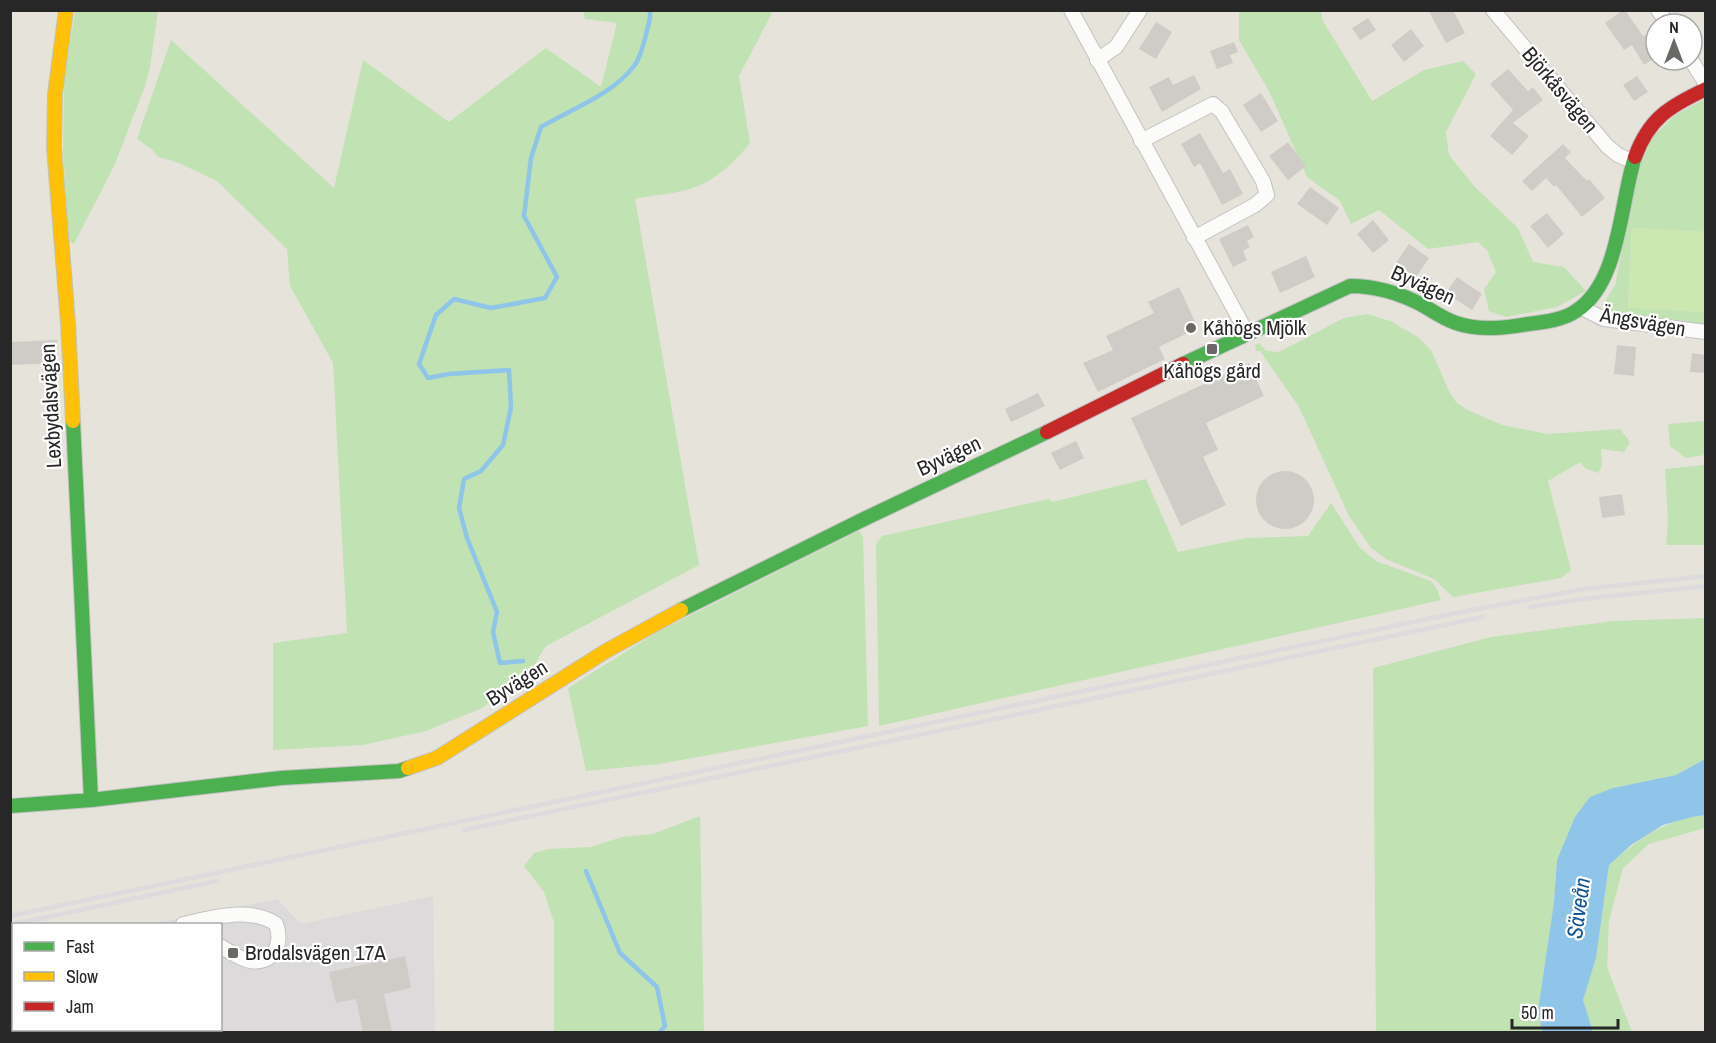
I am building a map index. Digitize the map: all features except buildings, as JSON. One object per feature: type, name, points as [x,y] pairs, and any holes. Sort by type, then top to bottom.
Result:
[{"type":"street","name":"Lexbydalsvägen","points":[[66,10],[55,94],[54,147],[68,323],[91,800]]},
{"type":"street","points":[[1071,10],[1096,60],[1247,333]]},
{"type":"street","points":[[1096,60],[1116,47],[1140,10]]},
{"type":"street","name":"Björkåsvägen","points":[[1493,10],[1607,146],[1617,155],[1634,162]]},
{"type":"street","name":"Byvägen","points":[[10,806],[91,800],[281,778],[399,771],[426,762],[447,752],[606,651],[686,607],[1247,333],[1350,286],[1370,285],[1391,291],[1462,325],[1486,328],[1564,317],[1581,308],[1593,296],[1605,275],[1642,139],[1654,121],[1677,102],[1706,90]]},
{"type":"street","points":[[1141,141],[1213,104],[1222,112],[1263,181],[1267,195],[1256,205],[1194,237]]},
{"type":"street","name":"Ängsvägen","points":[[1581,308],[1604,319],[1706,332]]},
{"type":"street","points":[[196,923],[241,915],[258,915],[276,924],[280,935],[275,952],[265,959],[247,961],[222,947]]},
{"type":"shaded area","points":[[433,896],[435,1032],[11,1032],[11,953],[12,1031],[222,1031],[222,923],[157,923],[277,899],[301,924]]},
{"type":"green space","points":[[75,11],[158,11],[145,86],[115,164],[74,244],[69,241],[63,151],[64,82]]},
{"type":"green space","points":[[583,11],[773,11],[739,76],[750,143],[720,173],[702,184],[682,191],[635,199],[699,565],[546,646],[531,670],[482,708],[426,731],[363,745],[273,750],[273,643],[347,633],[333,363],[290,286],[287,249],[217,181],[179,163],[159,157],[137,139],[171,40],[334,188],[363,60],[449,122],[546,48],[601,87],[617,23],[585,19]]},
{"type":"green space","points":[[1239,11],[1321,11],[1323,21],[1372,101],[1424,70],[1463,61],[1476,74],[1446,132],[1449,155],[1475,187],[1518,228],[1533,262],[1564,267],[1586,291],[1557,307],[1506,317],[1489,311],[1484,289],[1496,272],[1487,250],[1478,242],[1428,249],[1379,210],[1351,224],[1340,201],[1307,177],[1270,93],[1239,40]]},
{"type":"green space","points":[[1705,99],[1705,232],[1632,228],[1628,307],[1705,312],[1705,329],[1616,318],[1607,312],[1604,303],[1615,285],[1643,158],[1653,137],[1674,116]]},
{"type":"green space","points":[[1632,228],[1705,232],[1705,312],[1628,308]]},
{"type":"green space","points":[[1367,314],[1390,321],[1418,337],[1431,350],[1456,402],[1468,410],[1502,425],[1548,434],[1620,429],[1630,442],[1624,452],[1601,449],[1602,464],[1599,473],[1586,469],[1580,462],[1548,481],[1571,570],[1561,578],[1453,597],[1434,579],[1386,559],[1371,548],[1349,516],[1299,407],[1260,351],[1256,351],[1255,345],[1259,343],[1266,351],[1279,352],[1344,318]]},
{"type":"green space","points":[[1705,421],[1705,455],[1686,458],[1670,446],[1668,424]]},
{"type":"green space","points":[[1705,465],[1705,545],[1666,545],[1668,521],[1665,469]]},
{"type":"green space","points":[[1146,479],[1178,552],[1246,538],[1308,536],[1331,503],[1360,548],[1376,561],[1431,581],[1441,600],[879,726],[876,544],[882,536],[1049,499],[1052,502]]},
{"type":"green space","points":[[859,531],[863,537],[868,726],[659,764],[586,771],[568,688],[659,631]]},
{"type":"green space","points":[[1705,618],[1705,759],[1676,775],[1613,788],[1557,860],[1554,902],[1538,1010],[1542,1032],[1376,1032],[1373,668],[1491,637],[1613,621]]},
{"type":"green space","points":[[1705,815],[1705,828],[1649,844],[1623,868],[1609,921],[1607,967],[1632,1032],[1593,1032],[1583,1000],[1596,958],[1609,865],[1653,832],[1678,821]]},
{"type":"green space","points":[[700,816],[704,1032],[554,1032],[554,922],[544,892],[524,866],[534,853],[549,849],[591,847],[622,837],[653,834]]},
{"type":"water","name":"Säveån","points":[[1705,759],[1705,815],[1663,825],[1631,845],[1609,865],[1596,958],[1583,1000],[1593,1032],[1542,1032],[1538,1010],[1554,902],[1557,860],[1575,817],[1590,797],[1613,788],[1676,775]]},
{"type":"waterway","points":[[523,661],[500,663],[493,632],[497,612],[467,538],[459,508],[464,479],[481,471],[503,445],[511,407],[509,370],[449,374],[428,378],[419,364],[436,315],[454,299],[491,308],[545,298],[557,277],[524,216],[531,158],[541,127],[590,101],[625,76],[634,66],[644,43],[650,10]]},
{"type":"waterway","points":[[586,871],[620,953],[657,987],[665,1026],[660,1032]]},
{"type":"railway","points":[[10,916],[1451,614],[1584,589],[1706,576]]},
{"type":"railway","points":[[1530,607],[1706,586]]},
{"type":"railway","points":[[464,830],[1483,617]]},
{"type":"railway","points":[[19,923],[217,881]]},
{"type":"traffic: fast","points":[[1183,364],[1350,286],[1370,287],[1397,294],[1465,326],[1510,327],[1565,317],[1591,298],[1602,282],[1616,241],[1635,157]]},
{"type":"traffic: fast","points":[[73,421],[91,800]]},
{"type":"traffic: fast","points":[[681,610],[1047,432]]},
{"type":"traffic: fast","points":[[10,806],[91,800],[281,778],[399,771],[408,768]]},
{"type":"traffic: slow","points":[[66,10],[55,94],[54,147],[73,421]]},
{"type":"traffic: slow","points":[[408,768],[437,758],[606,651],[681,610]]},
{"type":"traffic: jam","points":[[1635,157],[1647,132],[1662,115],[1682,101],[1706,89]]},
{"type":"traffic: jam","points":[[1047,432],[1183,364]]},
{"type":"place","name":"Kåhögs Mjölk","points":[[1191,328]]},
{"type":"place","name":"Kåhögs gård","points":[[1212,349]]},
{"type":"place","name":"Brodalsvägen 17A","points":[[233,953]]}]
